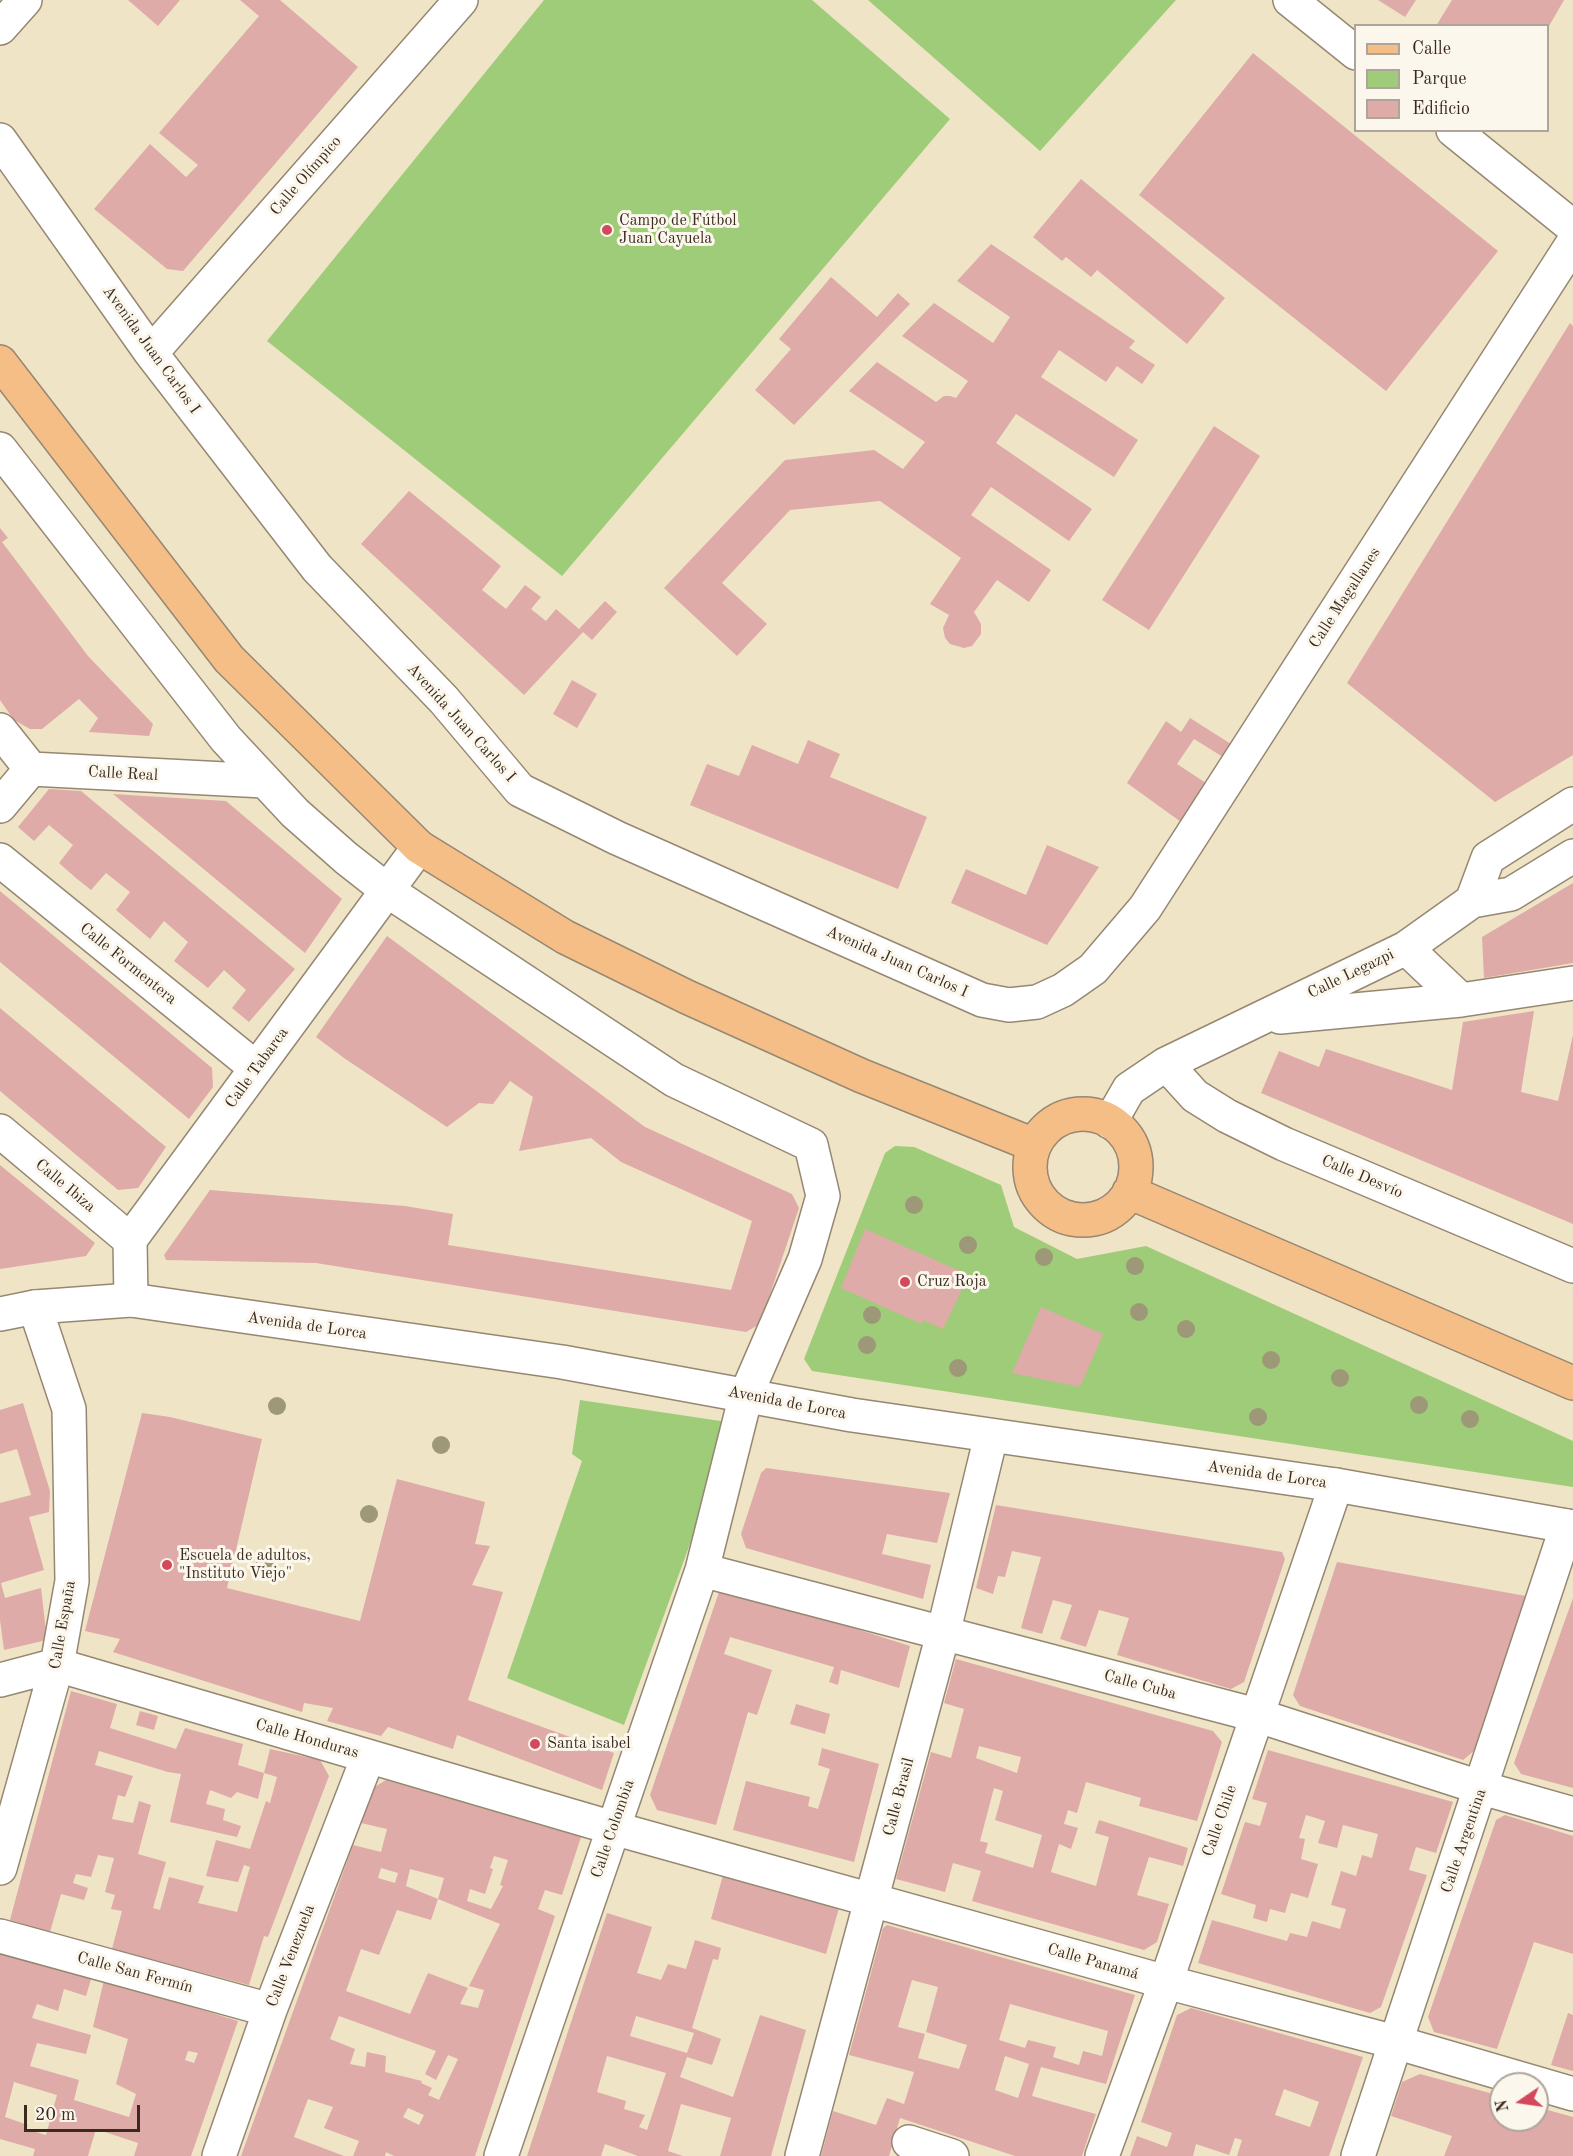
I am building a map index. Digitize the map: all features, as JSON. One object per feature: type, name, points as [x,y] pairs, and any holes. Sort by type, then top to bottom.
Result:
[{"type":"main road","points":[[0,362],[229,659],[419,847],[565,937],[687,998],[862,1076],[1034,1146]]},
{"type":"main road","points":[[1076,1114],[1094,1115],[1110,1122],[1122,1132],[1131,1145],[1136,1161],[1135,1177],[1130,1192],[1118,1206],[1104,1216],[1086,1220],[1068,1218],[1052,1210],[1039,1197],[1031,1181],[1030,1163],[1034,1146],[1044,1131],[1058,1119],[1076,1114]]},
{"type":"main road","points":[[1130,1192],[1573,1383]]},
{"type":"street","points":[[0,28],[25,0]]},
{"type":"street","name":"Calle Olímpico","points":[[151,353],[461,0]]},
{"type":"street","points":[[1290,0],[1354,50]]},
{"type":"street","points":[[1455,132],[1573,227]]},
{"type":"street","name":"Avenida Juan Carlos I","points":[[0,140],[151,353],[317,568],[444,700],[520,790],[616,838],[982,1000],[1009,1005],[1037,1002],[1063,990],[1086,975],[1112,950]]},
{"type":"street","name":"Calle Magallanes","points":[[1112,950],[1145,908],[1573,243]]},
{"type":"street","points":[[0,449],[226,739],[264,781],[329,843],[388,891],[674,1080],[811,1145],[823,1196],[805,1259],[746,1395]]},
{"type":"street","points":[[0,730],[31,769],[0,806]]},
{"type":"street","name":"Calle Real","points":[[31,769],[264,781]]},
{"type":"street","points":[[1472,901],[1488,858],[1573,804]]},
{"type":"street","name":"Calle Tabarca","points":[[130,1240],[419,847]]},
{"type":"street","points":[[1406,948],[1472,901],[1511,894],[1573,856]]},
{"type":"street","name":"Calle Formentera","points":[[0,860],[256,1068]]},
{"type":"street","name":"Calle Legazpi","points":[[1110,1122],[1129,1089],[1166,1064],[1406,948],[1461,1000]]},
{"type":"street","name":"Calle Legazpi","points":[[1260,1018],[1461,1000],[1573,983]]},
{"type":"street","name":"Calle Desvío","points":[[1166,1064],[1195,1096],[1227,1116],[1295,1148],[1573,1266]]},
{"type":"street","name":"Calle Ibiza","points":[[0,1131],[130,1240]]},
{"type":"street","points":[[130,1240],[131,1300]]},
{"type":"street","name":"Avenida de Lorca","points":[[0,1314],[35,1307],[131,1300],[562,1362],[852,1415],[1336,1485],[1570,1526]]},
{"type":"street","name":"Calle España","points":[[0,1868],[57,1665],[72,1581],[69,1409],[35,1307]]},
{"type":"street","name":"Calle Colombia","points":[[501,2156],[702,1570],[746,1395]]},
{"type":"street","name":"Calle Brasil","points":[[802,2156],[943,1634],[991,1436]]},
{"type":"street","name":"Calle Chile","points":[[1102,2156],[1166,1982],[1336,1485]]},
{"type":"street","name":"Calle Argentina","points":[[1358,2156],[1570,1526]]},
{"type":"street","name":"Calle Cuba","points":[[702,1570],[1256,1715],[1482,1788],[1573,1814]]},
{"type":"street","points":[[0,1680],[57,1665]]},
{"type":"street","name":"Calle Honduras","points":[[57,1665],[613,1828]]},
{"type":"street","name":"Calle Venezuela","points":[[219,2156],[270,2010],[368,1757]]},
{"type":"street","name":"Calle Panamá","points":[[613,1828],[1166,1982],[1395,2042],[1573,2094]]},
{"type":"street","name":"Calle San Fermín","points":[[0,1936],[270,2010]]},
{"type":"street","points":[[909,2142],[952,2156]]},
{"type":"green space","name":"Campo de Fútbol Juan Cayuela","points":[[544,0],[812,0],[950,119],[562,576],[267,341]]},
{"type":"green space","points":[[868,0],[1176,0],[1040,151]]},
{"type":"green space","points":[[895,1146],[914,1147],[1001,1185],[1014,1227],[1077,1259],[1146,1246],[1573,1441],[1573,1487],[812,1371],[804,1359],[885,1153]]},
{"type":"green space","points":[[580,1400],[734,1423],[624,1725],[507,1678],[582,1461],[572,1454]]},
{"type":"building","points":[[128,0],[180,0],[158,26]]},
{"type":"building","points":[[240,0],[280,0],[358,67],[183,271],[167,269],[94,209],[150,144],[186,177],[198,165],[159,133],[259,16]]},
{"type":"building","points":[[1378,0],[1416,0],[1405,17]]},
{"type":"building","points":[[1452,0],[1564,0],[1549,26],[1549,24],[1437,24]]},
{"type":"building","points":[[1253,53],[1498,251],[1386,391],[1139,195]]},
{"type":"building","points":[[1081,179],[1225,298],[1187,344],[1097,270],[1091,277],[1066,257],[1062,261],[1033,237]]},
{"type":"building","points":[[991,244],[1135,341],[1129,348],[1155,365],[1142,384],[1117,366],[1106,382],[1059,350],[1041,377],[1138,440],[1114,477],[1016,414],[996,443],[1092,509],[1069,541],[991,487],[971,515],[1051,570],[1029,602],[997,580],[974,612],[981,624],[981,634],[972,646],[964,648],[950,644],[945,638],[943,628],[949,615],[930,604],[961,558],[880,501],[790,510],[722,583],[767,624],[737,656],[664,588],[785,460],[874,450],[903,469],[925,442],[849,391],[877,362],[936,402],[944,396],[956,398],[968,381],[902,336],[934,303],[993,343],[1010,317],[957,281]]},
{"type":"building","points":[[831,277],[877,317],[898,293],[910,304],[794,425],[755,390],[791,349],[779,339]]},
{"type":"building","points":[[1570,323],[1573,326],[1573,755],[1495,802],[1347,683]]},
{"type":"building","points":[[1214,426],[1260,456],[1149,630],[1102,600]]},
{"type":"building","points":[[409,491],[501,566],[482,590],[506,609],[525,585],[541,597],[531,609],[546,621],[556,609],[579,629],[605,601],[617,612],[592,640],[583,632],[524,695],[361,544]]},
{"type":"building","points":[[0,528],[8,538],[2,542],[88,656],[153,724],[149,736],[89,732],[98,718],[79,699],[42,729],[30,729],[11,716],[0,700]]},
{"type":"building","points":[[572,680],[597,694],[577,728],[553,714]]},
{"type":"building","points":[[1190,718],[1231,744],[1223,757],[1194,739],[1177,764],[1206,783],[1181,822],[1127,783],[1166,721],[1181,732]]},
{"type":"building","points":[[808,740],[840,754],[830,777],[927,817],[898,889],[690,805],[707,764],[739,776],[752,745],[798,764]]},
{"type":"building","points":[[49,789],[81,791],[295,969],[249,1022],[232,1008],[246,990],[224,970],[208,988],[174,961],[188,942],[164,921],[150,939],[116,910],[130,892],[106,873],[91,890],[59,863],[73,845],[49,825],[34,841],[18,827]]},
{"type":"building","points":[[113,794],[226,801],[342,899],[305,953]]},
{"type":"building","points":[[1047,845],[1099,867],[1047,945],[951,903],[966,869],[1026,895]]},
{"type":"building","points":[[1573,883],[1573,963],[1484,978],[1482,937]]},
{"type":"building","points":[[0,891],[212,1068],[213,1087],[189,1119],[0,962]]},
{"type":"building","points":[[387,936],[645,1127],[792,1194],[799,1208],[760,1324],[746,1332],[316,1263],[166,1260],[164,1255],[210,1190],[405,1206],[453,1214],[448,1245],[731,1290],[752,1221],[621,1162],[591,1138],[519,1151],[533,1097],[510,1081],[493,1104],[479,1103],[447,1127],[316,1037]]},
{"type":"building","points":[[0,1008],[166,1147],[138,1188],[118,1190],[0,1091]]},
{"type":"building","points":[[1534,1011],[1521,1092],[1558,1101],[1573,1035],[1573,1224],[1261,1093],[1279,1051],[1319,1067],[1326,1049],[1452,1090],[1463,1022]]},
{"type":"building","points":[[0,1165],[95,1243],[86,1256],[0,1269]]},
{"type":"building","name":"Cruz Roja","points":[[865,1229],[969,1275],[943,1329],[923,1320],[922,1324],[841,1288]]},
{"type":"building","points":[[1041,1307],[1103,1334],[1080,1387],[1012,1373]]},
{"type":"building","points":[[23,1403],[50,1491],[49,1512],[29,1517],[44,1570],[1,1583],[5,1598],[41,1588],[47,1640],[4,1650],[0,1620],[0,1503],[31,1495],[17,1449],[0,1454],[0,1410]]},
{"type":"building","name":"Escuela de adultos, \"Instituto Viejo\"","points":[[142,1413],[170,1417],[262,1439],[227,1588],[360,1621],[397,1479],[485,1502],[475,1544],[490,1546],[472,1585],[503,1592],[468,1700],[614,1753],[602,1790],[457,1735],[453,1749],[388,1727],[381,1736],[327,1721],[333,1708],[304,1703],[302,1712],[113,1652],[120,1639],[85,1631]]},
{"type":"building","points":[[766,1468],[950,1493],[937,1543],[887,1534],[882,1554],[931,1565],[923,1599],[746,1548],[741,1534],[761,1473]]},
{"type":"building","points":[[996,1505],[1282,1552],[1285,1559],[1244,1682],[1231,1689],[1117,1655],[1129,1618],[1099,1610],[1086,1647],[1060,1639],[1072,1605],[1053,1600],[1042,1634],[1021,1628],[1041,1557],[1012,1551],[1005,1577],[998,1576],[993,1594],[976,1588]]},
{"type":"building","points":[[1337,1562],[1526,1596],[1474,1751],[1463,1760],[1300,1706],[1293,1695]]},
{"type":"building","points":[[721,1586],[910,1646],[899,1688],[841,1670],[838,1685],[829,1682],[834,1667],[730,1637],[724,1654],[772,1670],[757,1715],[748,1712],[716,1825],[657,1810],[650,1795]]},
{"type":"building","points":[[1573,1598],[1573,1788],[1521,1774],[1514,1763]]},
{"type":"building","points":[[956,1659],[1213,1731],[1222,1742],[1197,1821],[1139,1806],[1141,1798],[1086,1782],[1077,1813],[1068,1810],[1064,1824],[1078,1828],[1071,1849],[1059,1844],[1051,1872],[1096,1886],[1109,1837],[1095,1833],[1099,1820],[1188,1848],[1183,1866],[1149,1857],[1137,1895],[1169,1904],[1157,1942],[1144,1950],[972,1901],[981,1871],[953,1863],[945,1892],[896,1879],[931,1752],[951,1758],[964,1709],[944,1703]],"holes":[[[979,1746],[1021,1757],[1017,1773],[976,1758]],[[994,1788],[1003,1791],[995,1820],[1042,1835],[1033,1868],[985,1853],[988,1843],[980,1841]]]},
{"type":"building","points":[[71,1691],[117,1704],[110,1728],[176,1749],[185,1728],[243,1744],[238,1765],[264,1773],[270,1749],[320,1760],[329,1776],[268,1937],[264,1936],[249,1985],[112,1949],[122,1911],[111,1909],[115,1895],[105,1892],[114,1858],[98,1855],[91,1877],[76,1874],[73,1883],[88,1888],[84,1900],[61,1894],[50,1932],[10,1920]],"holes":[[[99,1751],[181,1774],[170,1822],[237,1837],[241,1826],[223,1820],[225,1809],[206,1804],[210,1790],[231,1798],[237,1792],[258,1799],[264,1773],[277,1777],[270,1803],[266,1801],[250,1849],[216,1840],[206,1876],[238,1882],[244,1865],[250,1867],[237,1912],[198,1903],[204,1886],[169,1877],[160,1910],[153,1908],[166,1862],[138,1854],[151,1805],[139,1801],[133,1823],[112,1819],[118,1795],[125,1797],[133,1776],[95,1765]]]},
{"type":"building","points":[[796,1704],[830,1714],[825,1734],[790,1724]]},
{"type":"building","points":[[140,1711],[158,1716],[154,1730],[136,1725]]},
{"type":"building","points":[[822,1748],[879,1764],[854,1862],[733,1830],[746,1781],[810,1797],[808,1806],[818,1809],[830,1769],[818,1765]]},
{"type":"building","points":[[1268,1750],[1453,1802],[1436,1853],[1416,1847],[1409,1870],[1427,1875],[1381,2007],[1370,2013],[1198,1963],[1212,1920],[1287,1941],[1290,1933],[1307,1937],[1312,1921],[1340,1929],[1346,1909],[1331,1905],[1341,1871],[1356,1876],[1362,1855],[1372,1858],[1378,1834],[1343,1825],[1337,1848],[1318,1843],[1325,1821],[1306,1815],[1299,1838],[1305,1839],[1301,1859],[1318,1864],[1308,1898],[1291,1893],[1285,1913],[1270,1909],[1267,1922],[1253,1918],[1256,1905],[1221,1894],[1245,1822],[1260,1826],[1267,1803],[1252,1799]]},
{"type":"building","points":[[386,1780],[581,1837],[562,1895],[545,1890],[538,1909],[555,1916],[475,2156],[394,2156],[386,2152],[385,2156],[353,2156],[359,2141],[324,2128],[333,2107],[308,2099],[294,2137],[344,2156],[241,2156],[353,1845],[381,1852],[387,1829],[361,1823],[373,1788]],"holes":[[[494,1856],[508,1860],[500,1885],[503,1886],[491,1909],[467,1901],[470,1889],[485,1894],[493,1869],[490,1868]],[[381,1868],[398,1873],[395,1883],[378,1878]],[[410,1869],[444,1878],[438,1899],[406,1886]],[[438,1899],[500,1924],[469,1986],[484,1990],[478,2008],[460,2004],[468,1988],[428,1973],[410,2014],[346,1991],[361,1949],[379,1955],[397,1910],[431,1920]],[[339,2016],[436,2051],[425,2074],[436,2080],[448,2055],[458,2059],[439,2100],[428,2095],[432,2088],[421,2083],[422,2081],[385,2072],[386,2056],[367,2052],[365,2067],[350,2064],[355,2049],[330,2039]],[[408,2108],[424,2115],[419,2125],[403,2117]]]},
{"type":"building","points":[[1505,1815],[1573,1836],[1573,1954],[1534,1942],[1497,2049],[1434,2032],[1428,2017],[1496,1820]]},
{"type":"building","points":[[723,1875],[839,1908],[826,1954],[711,1919]]},
{"type":"building","points":[[607,1913],[652,1927],[637,1973],[661,1980],[668,1964],[686,1969],[695,1940],[721,1948],[718,1960],[713,1959],[692,2028],[721,2039],[712,2065],[687,2057],[680,2077],[733,2097],[760,2015],[806,2030],[771,2156],[720,2156],[731,2118],[681,2104],[668,2151],[683,2156],[638,2156],[605,2144],[601,2156],[527,2156]],"holes":[[[636,2016],[694,2033],[687,2053],[630,2036]],[[607,2056],[666,2073],[647,2130],[639,2127],[645,2115],[624,2109],[626,2101],[597,2092]]]},
{"type":"building","points":[[887,1925],[1135,1995],[1106,2084],[1041,2067],[1032,2096],[1096,2114],[1082,2156],[1015,2156],[900,2118],[889,2156],[821,2156],[833,2111],[876,2125],[887,2098],[904,2104],[914,2072],[849,2055],[883,1928]],"holes":[[[912,1980],[938,1987],[926,2032],[967,2045],[959,2069],[918,2058],[925,2034],[898,2027]],[[1010,2004],[1108,2031],[1102,2056],[1083,2051],[1079,2065],[1053,2057],[1056,2047],[1028,2040],[1025,2048],[999,2040]],[[1005,2056],[1029,2064],[1018,2098],[995,2090]]]},
{"type":"building","points":[[0,1952],[92,1976],[86,1996],[64,1989],[58,2011],[37,2004],[32,2018],[91,2035],[86,2054],[37,2043],[30,2066],[79,2080],[74,2100],[129,2117],[136,2094],[116,2084],[128,2039],[93,2027],[104,1980],[238,2021],[191,2156],[134,2156],[138,2143],[96,2129],[88,2156],[33,2156],[35,2149],[0,2139]],"holes":[[[188,2051],[198,2053],[194,2063],[185,2060]],[[14,2082],[57,2095],[46,2135],[26,2129],[28,2125],[5,2117]]]},
{"type":"building","points":[[1191,2008],[1363,2057],[1329,2156],[1237,2156],[1242,2140],[1235,2138],[1229,2155],[1196,2144],[1193,2156],[1130,2156],[1137,2136],[1167,2147],[1172,2133],[1141,2122],[1177,2015]],"holes":[[[1284,2089],[1319,2102],[1310,2127],[1275,2115]]]},
{"type":"building","points":[[1568,2013],[1573,2015],[1573,2071],[1551,2065]]},
{"type":"building","points":[[1420,2074],[1489,2093],[1489,2132],[1549,2132],[1549,2110],[1573,2117],[1573,2156],[1444,2156],[1452,2136],[1391,2116],[1402,2082]]},
{"type":"place","name":"Campo de Fútbol Juan Cayuela","points":[[607,230]]},
{"type":"place","name":"Cruz Roja","points":[[905,1282]]},
{"type":"place","name":"Escuela de adultos, \"Instituto Viejo\"","points":[[167,1565]]},
{"type":"place","name":"Santa isabel","points":[[535,1744]]}]
